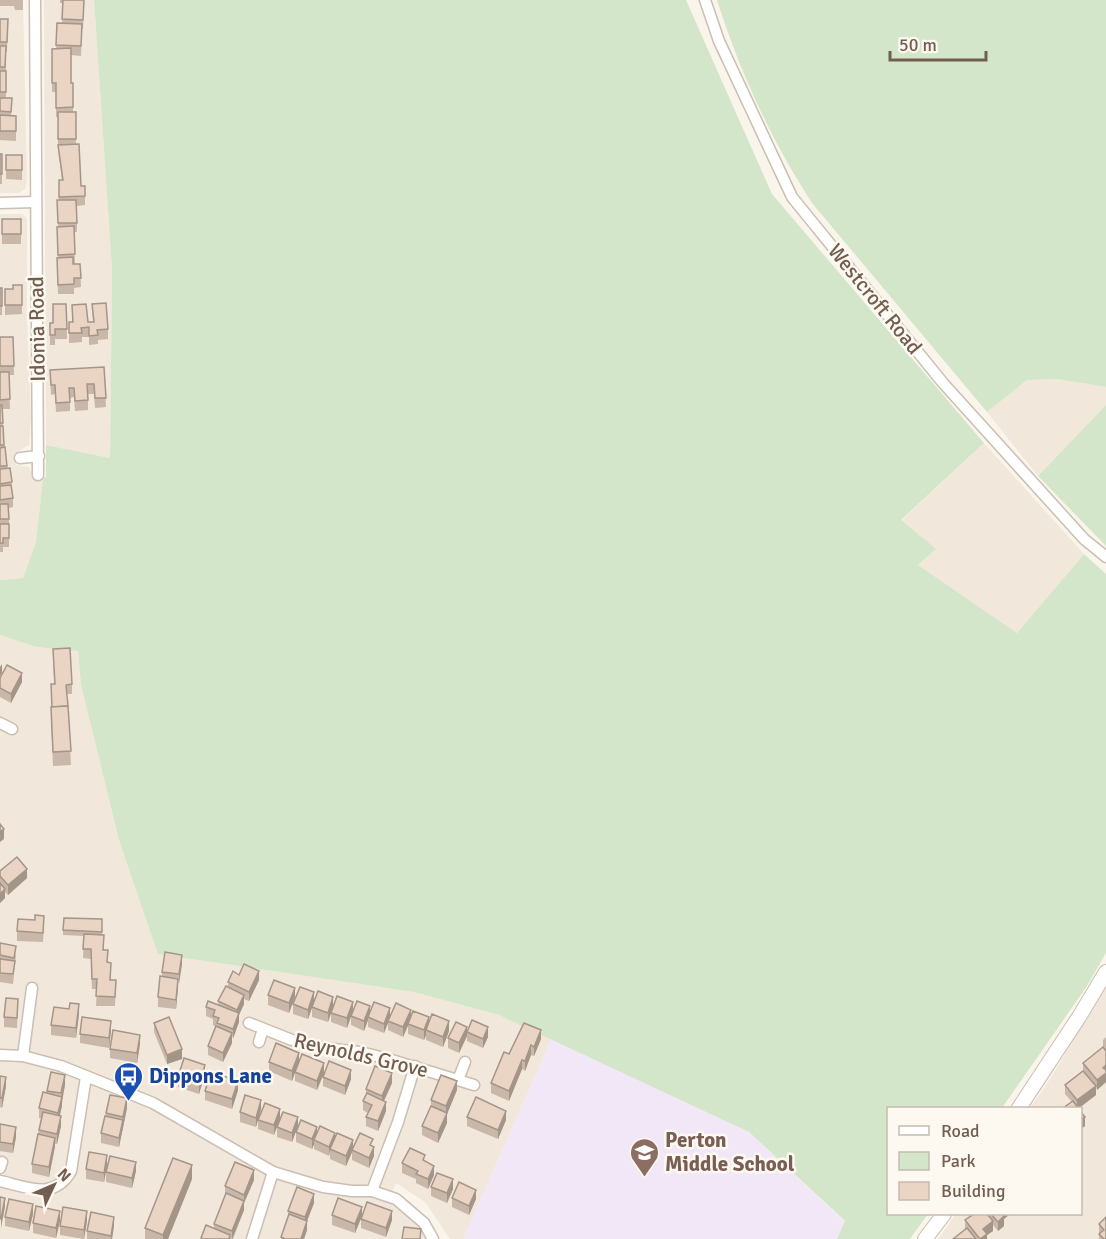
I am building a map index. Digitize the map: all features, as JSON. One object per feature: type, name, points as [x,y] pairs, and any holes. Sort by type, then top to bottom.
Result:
[{"type":"street","name":"Idonia Road","points":[[36,0],[35,202],[38,475]]},
{"type":"street","name":"Westcroft Road","points":[[705,0],[719,41],[792,197],[943,383],[1084,539],[1106,557]]},
{"type":"street","points":[[0,203],[35,202]]},
{"type":"street","points":[[20,458],[39,456]]},
{"type":"street","points":[[0,723],[12,729]]},
{"type":"street","points":[[1020,1107],[1073,1027],[1106,972]]},
{"type":"street","points":[[23,1056],[32,988]]},
{"type":"street","name":"Reynolds Grove","points":[[249,1023],[292,1040],[314,1046],[360,1052],[415,1066],[474,1085]]},
{"type":"street","points":[[259,1042],[263,1029]]},
{"type":"street","points":[[0,1055],[23,1056],[61,1066],[153,1103],[273,1172],[323,1187],[372,1191],[396,1199],[424,1223],[433,1239]]},
{"type":"street","points":[[459,1080],[465,1062]]},
{"type":"street","points":[[372,1191],[398,1122],[415,1066]]},
{"type":"street","points":[[0,1181],[45,1191],[55,1188],[66,1180],[71,1171],[86,1077]]},
{"type":"street","points":[[252,1239],[273,1172]]},
{"type":"street","points":[[925,1239],[943,1215]]},
{"type":"shaded area","points":[[0,0],[23,0],[27,175],[26,188],[19,193],[0,193]]},
{"type":"shaded area","points":[[44,0],[94,0],[112,270],[110,458],[46,445]]},
{"type":"shaded area","points":[[0,214],[22,214],[27,218],[27,315],[31,417],[29,445],[17,452],[16,465],[29,467],[34,478],[43,478],[36,542],[23,578],[0,580]]},
{"type":"shaded area","points":[[1057,379],[1106,387],[1106,405],[1038,476],[987,412],[1027,380]]},
{"type":"shaded area","points":[[984,443],[1084,554],[1017,633],[918,565],[935,550],[901,521]]},
{"type":"shaded area","points":[[0,635],[36,647],[78,651],[81,685],[119,840],[159,954],[414,992],[499,1015],[552,1038],[463,1239],[450,1239],[425,1202],[396,1183],[388,1201],[403,1209],[415,1220],[428,1239],[0,1239]]},
{"type":"shaded area","points":[[1106,987],[1106,1239],[938,1239],[955,1215],[1082,1215],[1082,1107],[1031,1107]]},
{"type":"shaded area","name":"Perton Middle School","points":[[552,1038],[749,1132],[845,1222],[837,1239],[463,1239]]},
{"type":"green space","points":[[94,0],[686,0],[772,194],[984,443],[901,520],[936,549],[918,565],[1017,633],[1084,554],[1106,574],[1106,953],[1087,986],[1003,1107],[887,1107],[887,1215],[927,1215],[910,1239],[837,1239],[845,1221],[749,1132],[499,1015],[414,992],[158,954],[119,840],[81,685],[78,651],[36,647],[0,635],[0,580],[23,578],[36,542],[43,478],[46,477],[46,445],[110,458],[112,270]]},
{"type":"green space","points":[[717,0],[1106,0],[1106,387],[1057,379],[1027,380],[987,412],[812,203],[783,155],[758,105]]},
{"type":"green space","points":[[1106,405],[1106,546],[1038,476]]},
{"type":"building","points":[[63,0],[84,0],[83,20],[62,19]]},
{"type":"building","points":[[0,19],[8,19],[7,42],[0,42]]},
{"type":"building","points":[[57,23],[82,24],[81,46],[56,45]]},
{"type":"building","points":[[0,46],[6,46],[5,67],[0,67]]},
{"type":"building","points":[[71,48],[73,107],[56,108],[56,83],[52,83],[52,49]]},
{"type":"building","points":[[0,71],[6,71],[6,92],[0,92]]},
{"type":"building","points":[[0,98],[12,98],[11,112],[0,111]]},
{"type":"building","points":[[58,112],[76,112],[76,139],[58,139]]},
{"type":"building","points":[[0,115],[16,116],[16,131],[0,131]]},
{"type":"building","points":[[79,144],[81,186],[85,186],[85,196],[59,197],[59,180],[63,180],[58,145]]},
{"type":"building","points":[[0,154],[2,154],[2,174],[0,174]]},
{"type":"building","points":[[6,155],[22,155],[22,170],[6,170]]},
{"type":"building","points":[[57,200],[76,200],[77,223],[58,223]]},
{"type":"building","points":[[2,219],[21,219],[21,234],[2,234]]},
{"type":"building","points":[[74,226],[75,254],[58,255],[57,227]]},
{"type":"building","points":[[73,257],[73,264],[80,264],[81,278],[74,278],[74,284],[58,285],[57,258]]},
{"type":"building","points":[[13,285],[22,285],[22,305],[5,305],[5,289],[13,289]]},
{"type":"building","points":[[0,288],[2,288],[2,306],[0,306]]},
{"type":"building","points":[[106,303],[108,329],[97,330],[98,335],[89,336],[89,327],[81,328],[82,333],[69,333],[69,322],[73,322],[72,305],[86,304],[88,322],[94,322],[92,304]]},
{"type":"building","points":[[53,304],[66,304],[67,329],[55,329],[55,335],[50,335],[50,323],[53,323]]},
{"type":"building","points":[[0,337],[13,337],[14,366],[0,366]]},
{"type":"building","points":[[104,367],[106,398],[95,398],[94,384],[87,384],[88,400],[75,401],[74,388],[69,388],[70,402],[56,403],[55,385],[51,385],[50,370]]},
{"type":"building","points":[[0,372],[9,372],[10,399],[0,400]]},
{"type":"building","points":[[0,405],[2,405],[3,423],[0,423]]},
{"type":"building","points":[[0,426],[3,426],[4,445],[0,445]]},
{"type":"building","points":[[5,447],[7,466],[0,466],[0,448]]},
{"type":"building","points":[[10,468],[12,482],[0,484],[0,469]]},
{"type":"building","points":[[11,485],[13,498],[0,500],[0,486]]},
{"type":"building","points":[[0,504],[8,504],[9,519],[0,519]]},
{"type":"building","points":[[0,524],[9,524],[9,538],[3,538],[3,543],[0,543]]},
{"type":"building","points":[[70,648],[72,684],[66,685],[68,706],[52,707],[51,684],[55,684],[53,649]]},
{"type":"building","points":[[7,665],[22,673],[11,694],[0,688],[0,678]]},
{"type":"building","points":[[68,706],[71,751],[53,752],[51,707]]},
{"type":"building","points":[[17,857],[27,869],[8,885],[0,876],[0,871]]},
{"type":"building","points":[[0,883],[5,889],[0,894]]},
{"type":"building","points":[[35,915],[44,916],[43,933],[17,931],[18,919],[35,920]]},
{"type":"building","points":[[64,918],[102,919],[102,932],[63,930]]},
{"type":"building","points":[[84,934],[104,935],[103,950],[108,950],[107,962],[111,963],[110,980],[116,980],[115,997],[96,996],[97,979],[92,979],[91,949],[83,949]]},
{"type":"building","points":[[0,943],[16,946],[14,958],[0,955]]},
{"type":"building","points":[[165,952],[182,955],[179,974],[162,972]]},
{"type":"building","points":[[0,959],[15,961],[13,974],[0,973]]},
{"type":"building","points":[[244,964],[259,971],[249,992],[228,982],[233,971],[239,975]]},
{"type":"building","points":[[160,976],[178,979],[176,1000],[158,997]]},
{"type":"building","points":[[274,980],[295,988],[289,1003],[268,995]]},
{"type":"building","points":[[226,986],[244,995],[237,1010],[218,1001]]},
{"type":"building","points":[[300,987],[314,992],[308,1010],[293,1004]]},
{"type":"building","points":[[318,991],[333,997],[328,1013],[312,1007]]},
{"type":"building","points":[[337,996],[353,1002],[347,1018],[331,1013]]},
{"type":"building","points":[[6,998],[18,999],[17,1018],[4,1017]]},
{"type":"building","points":[[208,1001],[239,1013],[233,1029],[217,1023],[219,1018],[213,1016],[215,1010],[206,1007]]},
{"type":"building","points":[[357,1001],[370,1006],[364,1021],[351,1016]]},
{"type":"building","points":[[374,1002],[390,1008],[384,1024],[368,1017]]},
{"type":"building","points":[[70,1003],[79,1004],[76,1028],[51,1025],[54,1007],[69,1009]]},
{"type":"building","points":[[396,1003],[411,1010],[403,1027],[388,1021]]},
{"type":"building","points":[[413,1011],[429,1017],[424,1030],[408,1024]]},
{"type":"building","points":[[432,1014],[449,1021],[443,1037],[426,1030]]},
{"type":"building","points":[[82,1017],[111,1021],[109,1038],[80,1034]]},
{"type":"building","points":[[169,1017],[182,1049],[167,1055],[154,1023]]},
{"type":"building","points":[[472,1020],[488,1027],[483,1039],[467,1032]]},
{"type":"building","points":[[456,1022],[467,1027],[459,1043],[448,1038]]},
{"type":"building","points":[[524,1023],[541,1030],[534,1047],[531,1045],[525,1061],[522,1060],[509,1091],[491,1083],[504,1052],[509,1054]]},
{"type":"building","points":[[216,1026],[232,1033],[223,1053],[208,1046]]},
{"type":"building","points":[[113,1030],[140,1035],[137,1053],[110,1049]]},
{"type":"building","points":[[276,1043],[299,1053],[292,1071],[269,1062]]},
{"type":"building","points":[[1103,1047],[1106,1051],[1106,1065],[1103,1068],[1106,1073],[1097,1080],[1083,1063]]},
{"type":"building","points":[[302,1054],[324,1063],[317,1081],[295,1072]]},
{"type":"building","points":[[184,1058],[205,1065],[199,1084],[178,1077]]},
{"type":"building","points":[[329,1061],[351,1070],[345,1086],[323,1077]]},
{"type":"building","points":[[375,1066],[392,1073],[382,1096],[366,1089]]},
{"type":"building","points":[[1083,1071],[1096,1086],[1077,1100],[1065,1085]]},
{"type":"building","points":[[51,1072],[65,1075],[61,1093],[47,1091]]},
{"type":"building","points":[[211,1072],[238,1081],[232,1099],[205,1091]]},
{"type":"building","points":[[441,1075],[457,1081],[446,1106],[431,1100]]},
{"type":"building","points":[[0,1076],[6,1077],[2,1098],[0,1098]]},
{"type":"building","points":[[43,1092],[62,1097],[58,1113],[39,1108]]},
{"type":"building","points":[[367,1093],[386,1102],[378,1121],[366,1117],[372,1105],[363,1101]]},
{"type":"building","points":[[110,1095],[127,1098],[123,1117],[106,1113]]},
{"type":"building","points":[[245,1095],[261,1100],[256,1118],[240,1112]]},
{"type":"building","points":[[476,1097],[506,1111],[498,1130],[467,1117]]},
{"type":"building","points":[[1073,1101],[1077,1107],[1064,1107]]},
{"type":"building","points":[[265,1103],[280,1109],[274,1125],[258,1120]]},
{"type":"building","points":[[431,1106],[447,1113],[438,1133],[422,1126]]},
{"type":"building","points":[[43,1112],[61,1116],[57,1134],[39,1130]]},
{"type":"building","points":[[283,1112],[298,1117],[292,1133],[277,1127]]},
{"type":"building","points":[[105,1116],[123,1120],[119,1138],[101,1133]]},
{"type":"building","points":[[301,1120],[317,1127],[312,1139],[296,1132]]},
{"type":"building","points":[[0,1124],[16,1127],[13,1144],[0,1142]]},
{"type":"building","points":[[320,1126],[335,1133],[329,1147],[314,1140]]},
{"type":"building","points":[[337,1133],[353,1140],[346,1156],[330,1149]]},
{"type":"building","points":[[360,1133],[373,1139],[370,1145],[374,1147],[369,1158],[352,1150]]},
{"type":"building","points":[[38,1134],[55,1138],[49,1167],[32,1164]]},
{"type":"building","points":[[410,1148],[425,1155],[423,1160],[434,1166],[428,1179],[416,1174],[418,1171],[402,1163]]},
{"type":"building","points":[[89,1152],[107,1155],[104,1173],[86,1169]]},
{"type":"building","points":[[110,1156],[136,1162],[132,1178],[106,1172]]},
{"type":"building","points":[[173,1158],[192,1165],[163,1235],[145,1228]]},
{"type":"building","points":[[235,1162],[254,1170],[244,1195],[225,1186]]},
{"type":"building","points":[[437,1173],[453,1179],[447,1193],[431,1187]]},
{"type":"building","points":[[459,1182],[476,1190],[469,1206],[452,1198]]},
{"type":"building","points":[[297,1187],[314,1194],[305,1217],[288,1211]]},
{"type":"building","points":[[226,1193],[244,1201],[232,1231],[214,1224]]},
{"type":"building","points":[[0,1197],[5,1198],[1,1219],[0,1218]]},
{"type":"building","points":[[338,1198],[362,1207],[355,1224],[332,1215]]},
{"type":"building","points":[[9,1199],[33,1204],[29,1222],[5,1217]]},
{"type":"building","points":[[367,1202],[392,1211],[386,1228],[361,1219]]},
{"type":"building","points":[[36,1206],[60,1211],[56,1228],[33,1223]]},
{"type":"building","points":[[63,1207],[87,1211],[84,1230],[60,1226]]},
{"type":"building","points":[[91,1212],[114,1217],[111,1236],[87,1231]]},
{"type":"building","points":[[289,1214],[307,1221],[301,1239],[281,1237]]},
{"type":"building","points":[[972,1215],[988,1215],[993,1221],[983,1229],[987,1234],[980,1239],[965,1220]]},
{"type":"building","points":[[992,1215],[1004,1216],[998,1222]]},
{"type":"building","points":[[1106,1217],[1106,1239],[1104,1239],[1099,1234],[1104,1230],[1099,1224]]},
{"type":"building","points":[[206,1225],[230,1235],[229,1239],[201,1238]]},
{"type":"building","points":[[404,1227],[421,1229],[420,1239],[402,1239]]},
{"type":"building","points":[[967,1228],[976,1239],[953,1239]]},
{"type":"place","name":"Dippons Lane","points":[[128,1102]]},
{"type":"place","name":"Perton Middle School","points":[[644,1178]]}]
